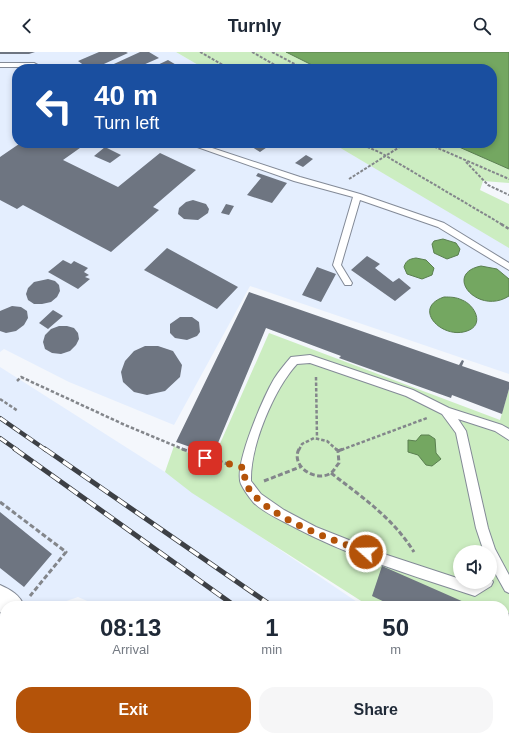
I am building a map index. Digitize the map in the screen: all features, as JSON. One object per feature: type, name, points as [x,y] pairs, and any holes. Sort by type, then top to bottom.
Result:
[{"type":"street","points":[[0,597],[13,601]]},
{"type":"lane","points":[[0,65],[12,65]]},
{"type":"lane","points":[[205,148],[297,179],[357,196],[441,224],[509,267]]},
{"type":"lane","points":[[348,283],[337,265],[357,196]]},
{"type":"lane","points":[[453,582],[340,543],[290,521],[257,498],[246,483],[245,468],[255,432],[281,375],[294,360],[310,359],[409,393],[446,411],[498,428],[509,435]]},
{"type":"lane","points":[[446,411],[461,431],[482,528],[488,545]]},
{"type":"lane","points":[[497,565],[509,587]]},
{"type":"path","points":[[200,52],[221,64]]},
{"type":"path","points":[[252,52],[273,64]]},
{"type":"path","points":[[272,52],[295,64]]},
{"type":"path","points":[[369,148],[509,230]]},
{"type":"path","points":[[334,189],[399,148]]},
{"type":"path","points":[[437,148],[466,162],[509,179]]},
{"type":"path","points":[[466,162],[488,185],[509,195]]},
{"type":"path","points":[[316,361],[317,438]]},
{"type":"path","points":[[17,381],[21,377],[205,458],[245,468]]},
{"type":"path","points":[[0,399],[18,411]]},
{"type":"path","points":[[338,451],[446,411]]},
{"type":"path","points":[[317,438],[327,441],[338,451],[339,463],[331,473],[325,476],[311,475],[300,467],[297,455],[298,449],[308,440],[317,438]]},
{"type":"path","points":[[248,486],[300,467]]},
{"type":"path","points":[[331,473],[383,514],[402,533],[427,573]]},
{"type":"path","points":[[0,502],[66,552],[21,601]]},
{"type":"shaded area","points":[[0,52],[176,52],[196,64],[12,64],[12,148],[341,148],[509,247],[509,374],[250,286],[174,425],[69,382],[4,349],[0,352]]},
{"type":"shaded area","points":[[176,52],[286,52],[310,64],[196,64]]},
{"type":"shaded area","points":[[286,52],[509,52],[509,169],[461,148],[497,148],[497,64],[310,64]]},
{"type":"shaded area","points":[[340,148],[461,148],[509,169],[509,183],[483,181],[480,190],[509,204],[509,248]]},
{"type":"shaded area","points":[[443,239],[456,243],[460,249],[458,255],[447,259],[434,253],[432,244],[434,241]]},
{"type":"shaded area","points":[[416,258],[426,260],[434,268],[432,275],[422,279],[407,274],[404,267],[407,261]]},
{"type":"shaded area","points":[[481,266],[497,269],[509,279],[509,296],[497,301],[486,301],[469,292],[465,284],[465,277],[470,270]]},
{"type":"shaded area","points":[[444,297],[460,299],[471,306],[476,315],[476,324],[467,331],[457,333],[448,331],[434,322],[430,315],[430,308],[434,302]]},
{"type":"shaded area","points":[[269,333],[500,420],[509,389],[509,601],[361,601],[192,493],[165,472],[174,446],[211,464]]},
{"type":"shaded area","points":[[0,367],[165,472],[356,601],[87,601],[78,597],[66,601],[23,601],[0,584]]},
{"type":"shaded area","points":[[421,435],[429,435],[435,439],[436,453],[441,459],[432,466],[426,465],[418,455],[408,452],[408,440],[416,441]]},
{"type":"building","points":[[0,52],[35,52],[29,54],[0,54]]},
{"type":"building","points":[[99,52],[128,53],[104,64],[82,64],[78,61]]},
{"type":"building","points":[[140,52],[149,52],[159,58],[145,64],[114,64]]},
{"type":"building","points":[[168,60],[175,64],[160,64]]},
{"type":"building","points":[[13,148],[80,148],[63,160],[118,187],[160,153],[196,170],[153,207],[159,210],[111,252],[23,205],[17,209],[0,200],[0,157]]},
{"type":"building","points":[[104,148],[107,148],[121,155],[110,163],[94,156]]},
{"type":"building","points":[[254,148],[266,148],[260,152]]},
{"type":"building","points":[[306,155],[313,159],[303,167],[295,163]]},
{"type":"building","points":[[258,173],[287,183],[272,203],[247,195],[261,178],[256,176]]},
{"type":"building","points":[[193,200],[206,204],[209,209],[208,213],[198,220],[184,219],[178,214],[179,208],[186,202]]},
{"type":"building","points":[[226,204],[234,206],[229,215],[221,213]]},
{"type":"building","points":[[167,248],[238,287],[217,309],[144,270]]},
{"type":"building","points":[[367,256],[380,264],[375,268],[393,282],[399,278],[411,288],[395,301],[351,270]]},
{"type":"building","points":[[63,260],[71,264],[74,261],[88,268],[84,272],[89,275],[85,277],[90,279],[78,289],[48,272]]},
{"type":"building","points":[[317,267],[336,274],[321,302],[302,295]]},
{"type":"building","points":[[48,279],[55,281],[59,285],[60,291],[57,297],[51,302],[42,304],[34,304],[28,300],[26,294],[28,288],[34,282]]},
{"type":"building","points":[[249,292],[459,365],[462,360],[464,361],[462,366],[509,382],[509,389],[502,414],[452,395],[451,398],[339,358],[341,356],[266,328],[213,455],[176,442]]},
{"type":"building","points":[[12,306],[21,307],[27,311],[28,318],[24,325],[16,331],[6,333],[0,331],[0,311]]},
{"type":"building","points":[[53,310],[63,316],[48,329],[39,323]]},
{"type":"building","points":[[180,317],[192,317],[199,322],[200,332],[197,336],[187,340],[175,338],[170,333],[170,324]]},
{"type":"building","points":[[59,326],[74,328],[78,333],[79,339],[70,351],[61,354],[52,353],[45,349],[43,342],[45,335],[51,329]]},
{"type":"building","points":[[145,346],[158,346],[173,351],[182,365],[180,377],[165,391],[147,395],[134,392],[123,382],[121,372],[125,361],[134,351]]},
{"type":"building","points":[[0,512],[52,554],[24,587],[0,568]]},
{"type":"building","points":[[382,566],[462,601],[382,601],[372,596]]},
{"type":"railway","points":[[0,418],[46,450]]},
{"type":"railway","points":[[0,438],[17,450]]},
{"type":"railway","points":[[15,449],[228,601]]},
{"type":"railway","points":[[45,449],[265,601]]},
{"type":"route","points":[[205,458],[245,468],[246,483],[257,498],[290,521],[340,543],[366,552]]}]
